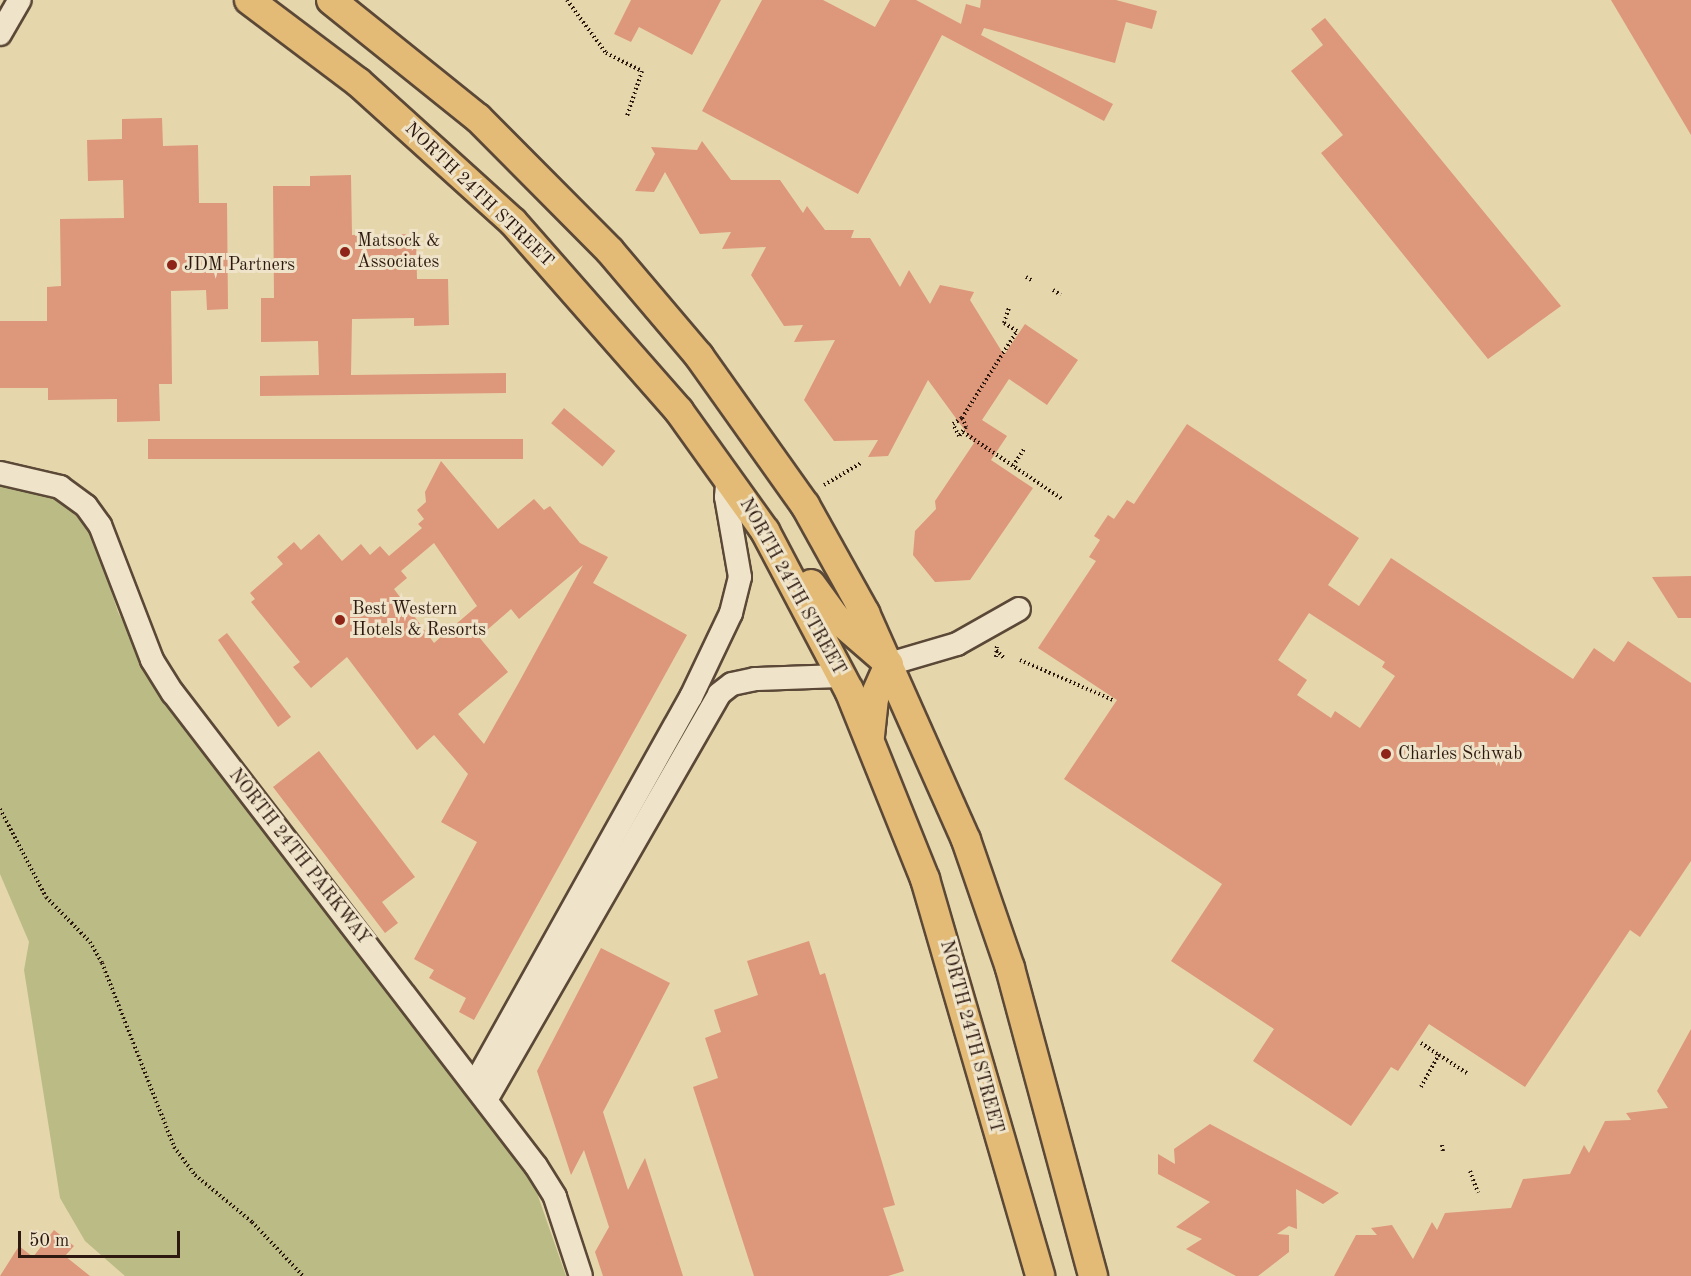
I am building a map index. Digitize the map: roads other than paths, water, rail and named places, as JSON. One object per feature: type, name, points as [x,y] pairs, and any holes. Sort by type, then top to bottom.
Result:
[{"type":"main road","name":"NORTH 24TH STREET","points":[[249,0],[358,82],[513,222],[626,348],[728,476],[748,506],[842,676],[870,739],[952,960],[1001,1146],[1040,1276]]},
{"type":"main road","points":[[331,0],[478,118],[658,306],[778,463],[835,556],[889,664],[986,894],[1082,1221],[1093,1276]]},
{"type":"main road","points":[[748,506],[773,529],[834,616],[889,664]]},
{"type":"main road","points":[[870,739],[874,698],[889,664]]},
{"type":"main road","points":[[1001,1146],[1019,1276]]},
{"type":"main road","points":[[1082,1221],[1109,1276]]},
{"type":"street","points":[[0,34],[20,0]]},
{"type":"street","name":"NORTH 24TH PARKWAY","points":[[0,473],[60,487],[86,506],[112,549],[152,660],[172,693],[480,1092],[555,1197],[580,1276]]},
{"type":"street","points":[[480,1092],[691,698],[731,613],[740,577],[726,497],[728,476]]},
{"type":"street","points":[[889,664],[957,644],[1019,609]]},
{"type":"street","points":[[480,1092],[719,694],[732,684],[755,679],[842,676]]},
{"type":"place","name":"Matsock & Associates","points":[[345,252]]},
{"type":"place","name":"JDM Partners","points":[[172,265]]},
{"type":"place","name":"Best Western Hotels & Resorts","points":[[340,620]]},
{"type":"place","name":"Charles Schwab","points":[[1386,754]]}]
